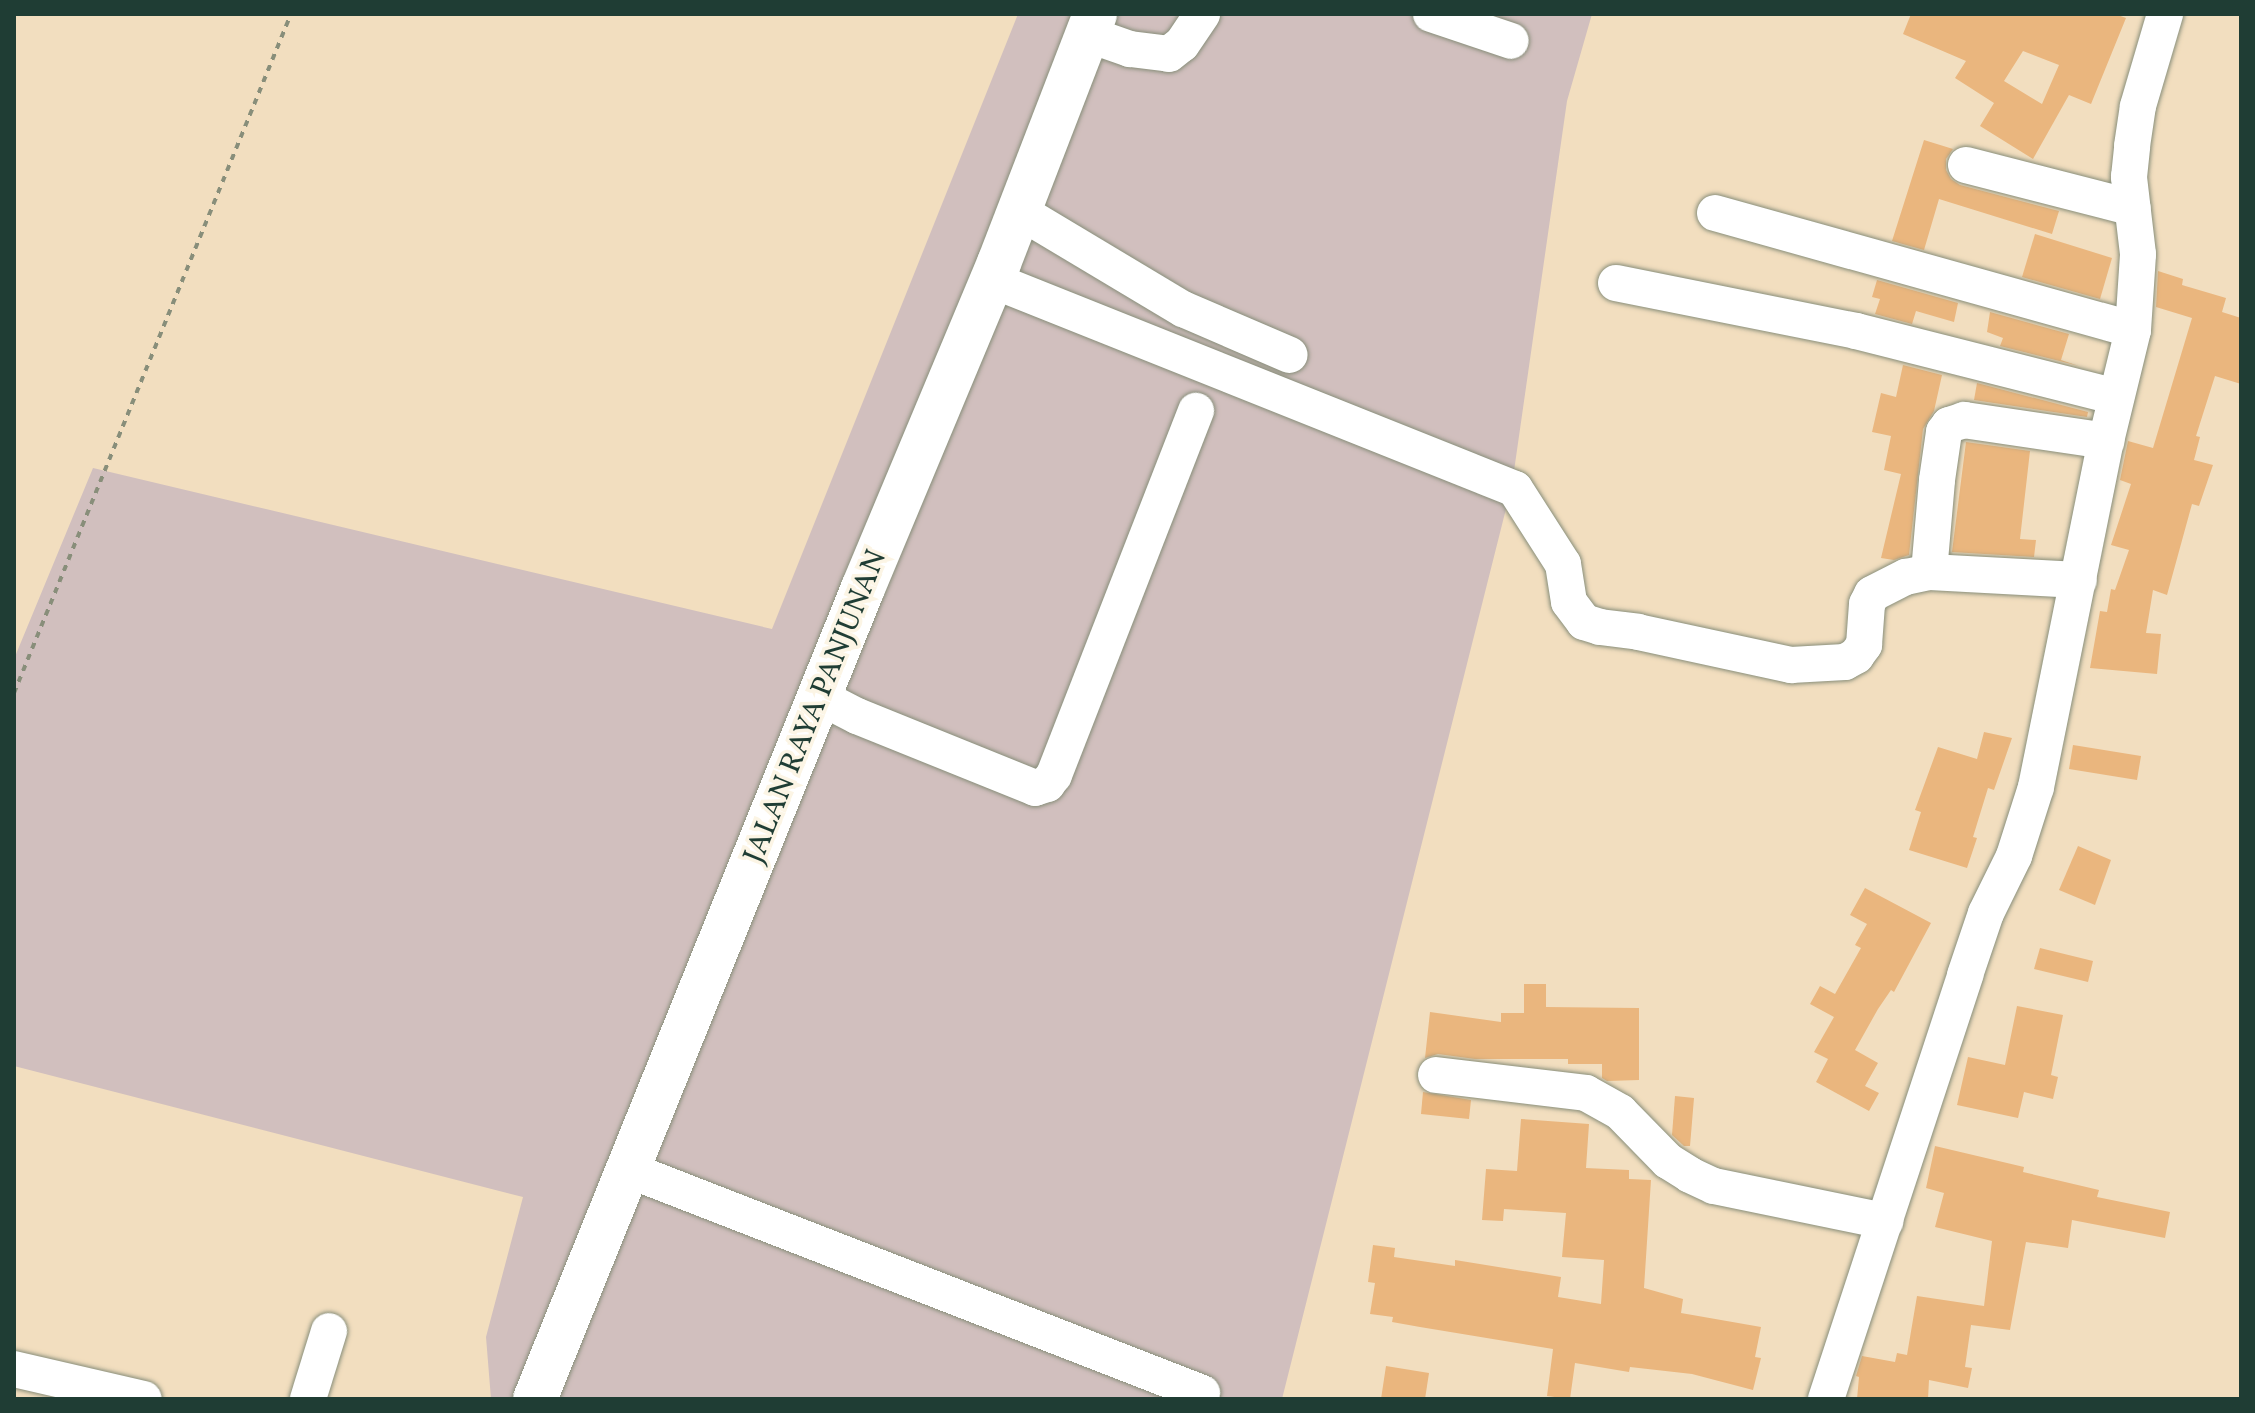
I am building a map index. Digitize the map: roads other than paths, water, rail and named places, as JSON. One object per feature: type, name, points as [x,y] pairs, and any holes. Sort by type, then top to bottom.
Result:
[{"type":"main road","name":"JALAN RAYA PANJUNAN","points":[[535,1399],[992,280],[1091,24]]},
{"type":"street","points":[[1091,24],[1130,49],[1169,54],[1182,44],[1202,14]]},
{"type":"street","points":[[1431,14],[1511,41]]},
{"type":"street","points":[[1826,1399],[1982,925],[2014,856],[2036,787],[2106,441],[2133,330],[2138,254],[2129,177],[2138,106],[2165,14]]},
{"type":"street","points":[[1966,165],[2133,208]]},
{"type":"street","points":[[1019,211],[1183,309],[1290,355]]},
{"type":"street","points":[[1715,213],[2133,330]]},
{"type":"street","points":[[992,280],[1515,489],[1563,564],[1569,602],[1584,622],[1600,627],[1791,665],[1845,662],[1856,656],[1864,645],[1867,604],[1872,594],[1895,581],[1929,572],[2079,580]]},
{"type":"street","points":[[1616,283],[1856,331],[2116,397]]},
{"type":"street","points":[[820,697],[857,716],[1035,788],[1047,784],[1054,775],[1196,411]]},
{"type":"street","points":[[1929,572],[1937,480],[1944,432],[1949,425],[1964,420],[2106,441]]},
{"type":"street","points":[[1436,1075],[1586,1093],[1620,1112],[1668,1161],[1714,1186],[1885,1221]]},
{"type":"street","points":[[629,1170],[1202,1393]]},
{"type":"street","points":[[308,1399],[329,1331]]},
{"type":"street","points":[[14,1369],[144,1399]]}]
